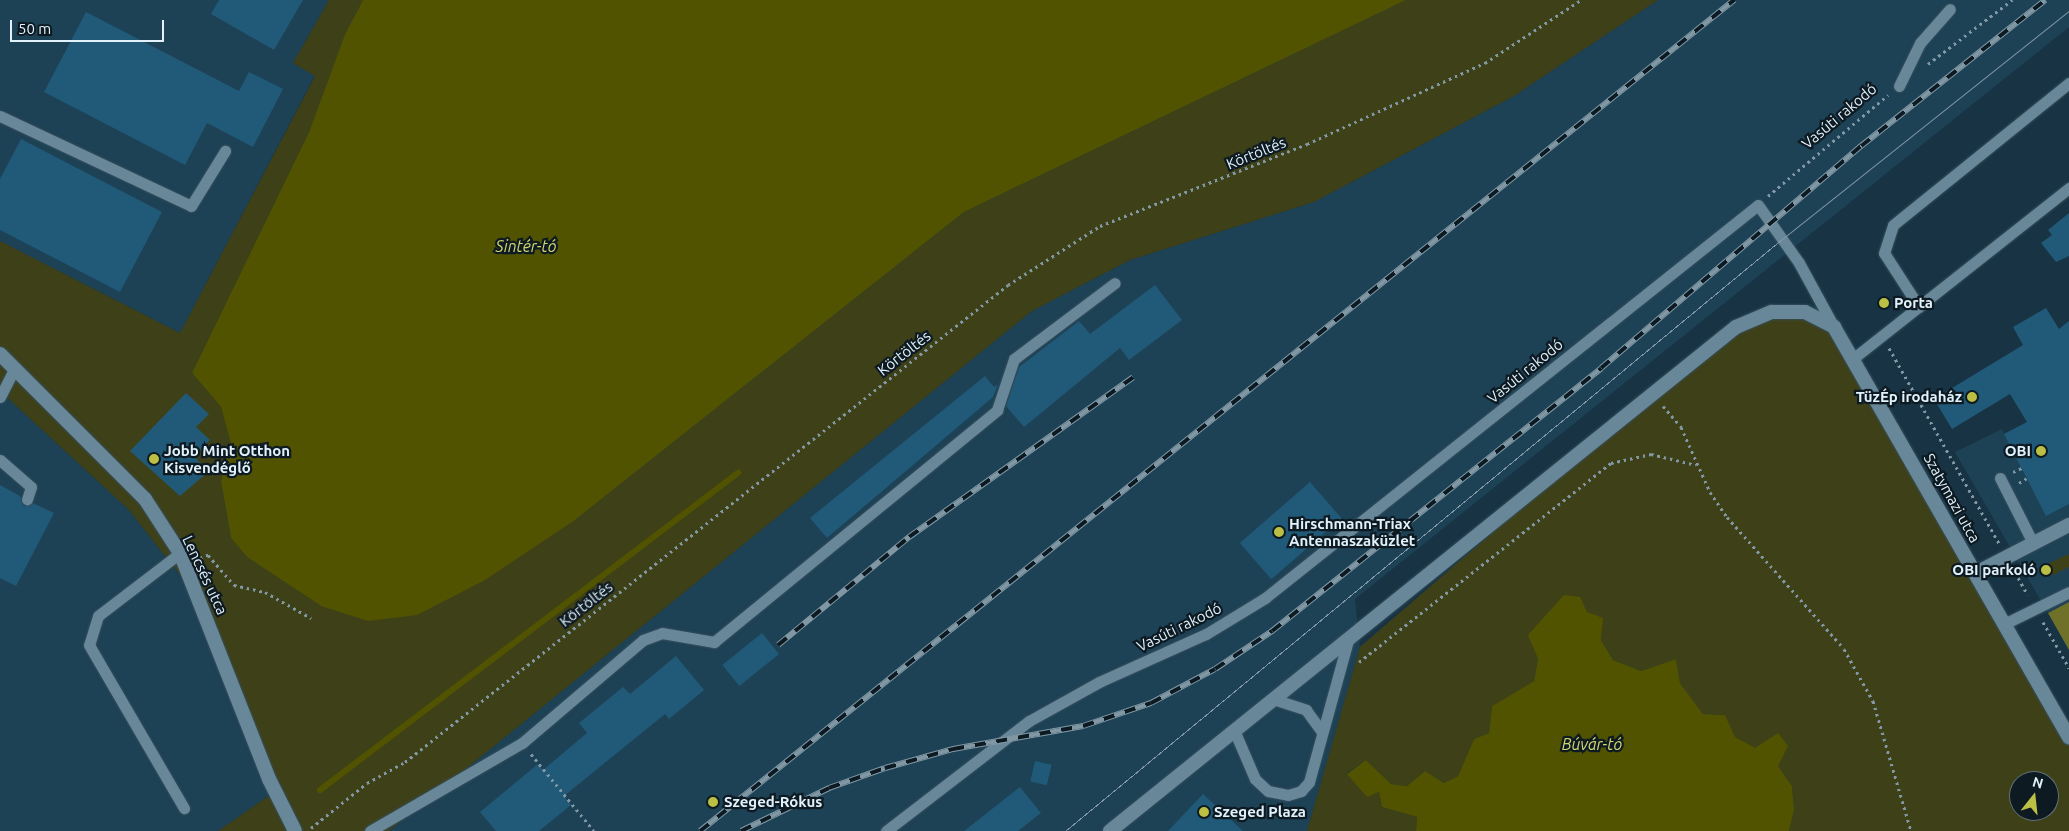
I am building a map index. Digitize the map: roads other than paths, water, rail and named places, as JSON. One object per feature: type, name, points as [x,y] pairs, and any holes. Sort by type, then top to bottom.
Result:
[{"type":"street","points":[[1110,831],[1652,395],[1753,317],[1772,312],[1805,312],[1834,326]]},
{"type":"street","name":"Szatymazi utca","points":[[1834,326],[1855,357],[2069,738]]},
{"type":"street","name":"Lencsés utca","points":[[0,354],[145,499],[183,559],[269,778],[295,831]]},
{"type":"street","points":[[1976,573],[2069,524]]},
{"type":"lane","points":[[1899,86],[1920,44],[1950,9]]},
{"type":"lane","points":[[1919,307],[1884,254],[1893,225],[2069,83]]},
{"type":"lane","points":[[0,116],[191,206],[225,151]]},
{"type":"lane","points":[[1855,357],[2069,188]]},
{"type":"lane","name":"Vasúti rakodó","points":[[886,831],[1029,721],[1099,682],[1206,634],[1265,598],[1758,204],[1799,263],[1834,326]]},
{"type":"lane","points":[[370,831],[522,742],[643,640],[662,633],[714,642],[997,410],[1014,359],[1115,283]]},
{"type":"lane","points":[[0,397],[14,368]]},
{"type":"lane","points":[[0,460],[31,487],[27,499]]},
{"type":"lane","points":[[2000,478],[2034,543]]},
{"type":"lane","points":[[183,559],[98,616],[89,645],[184,808]]},
{"type":"lane","points":[[2004,624],[2069,592]]},
{"type":"lane","points":[[1234,730],[1255,779],[1268,791],[1288,795],[1309,782],[1348,640]]},
{"type":"lane","points":[[1273,699],[1306,710],[1322,732]]},
{"type":"water","name":"Sintér-tó","points":[[363,0],[1406,0],[964,212],[575,520],[485,580],[417,615],[368,621],[321,606],[247,557],[231,538],[221,481],[231,443],[221,407],[192,373],[309,132],[345,34]]},
{"type":"water","name":"Búvár-tó","points":[[1564,595],[1580,597],[1587,612],[1603,618],[1601,640],[1613,660],[1641,671],[1676,659],[1680,683],[1703,714],[1725,715],[1735,737],[1755,748],[1778,733],[1788,746],[1778,766],[1792,786],[1794,810],[1789,831],[1416,831],[1417,817],[1382,807],[1379,792],[1367,797],[1347,774],[1366,760],[1391,784],[1407,786],[1425,771],[1444,783],[1458,776],[1474,739],[1489,733],[1492,706],[1534,681],[1538,659],[1528,635]]},
{"type":"waterway","points":[[320,790],[738,473]]},
{"type":"tram line","points":[[1065,831],[1782,239],[2069,11]]},
{"type":"railway","points":[[700,831],[1734,0]]},
{"type":"railway","points":[[741,831],[829,788],[885,768],[953,749],[1083,726],[1151,703],[1215,669],[1272,631],[1601,368],[1861,146],[2045,0]]},
{"type":"railway","points":[[778,645],[909,537],[1133,377]]},
{"type":"place","name":"Porta","points":[[1884,303]]},
{"type":"place","name":"TüzÉp irodaház","points":[[1972,397]]},
{"type":"place","name":"OBI","points":[[2041,451]]},
{"type":"place","name":"Jobb Mint Otthon Kisvendéglő","points":[[154,459]]},
{"type":"place","name":"Hirschmann-Triax Antennaszaküzlet","points":[[1279,532]]},
{"type":"place","name":"OBI parkoló","points":[[2046,570]]},
{"type":"place","name":"Szeged-Rókus","points":[[713,802]]},
{"type":"place","name":"Szeged Plaza","points":[[1204,812]]}]
